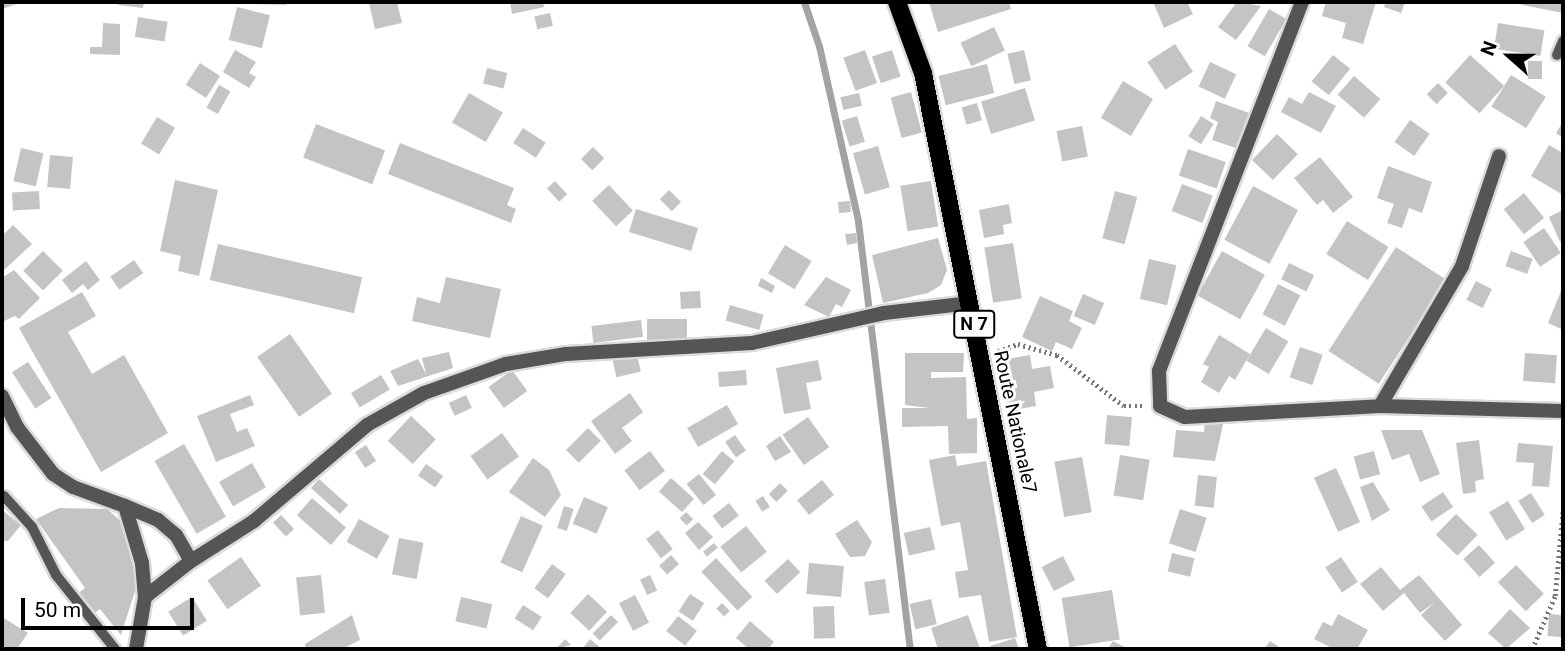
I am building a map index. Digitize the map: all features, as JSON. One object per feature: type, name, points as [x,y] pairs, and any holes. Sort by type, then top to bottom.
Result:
[{"type":"main road","name":"Route Nationale7","points":[[897,2],[923,73],[1038,649]]},
{"type":"street","points":[[1302,2],[1158,371],[1160,406],[1185,417],[1380,406],[1563,411]]},
{"type":"street","points":[[1380,406],[1462,266],[1499,156]]},
{"type":"street","points":[[145,597],[191,561],[254,521],[368,425],[424,393],[506,364],[566,354],[752,343],[884,313],[970,303]]},
{"type":"street","points":[[2,396],[18,427],[53,474],[73,487],[158,520],[176,535],[191,561]]},
{"type":"street","points":[[125,506],[142,563],[145,597],[136,649]]},
{"type":"lane","points":[[1557,55],[1563,41]]},
{"type":"lane","points":[[4,496],[32,527],[56,575],[115,649]]},
{"type":"path","points":[[980,357],[1018,344],[1057,355],[1124,405],[1160,406]]},
{"type":"path","points":[[1532,649],[1555,596],[1563,509]]},
{"type":"building","points":[[2,2],[22,2],[2,9]]},
{"type":"building","points":[[119,2],[144,2],[143,8],[118,5]]},
{"type":"building","points":[[286,2],[286,5],[250,4]]},
{"type":"building","points":[[397,2],[402,23],[375,29],[369,3]]},
{"type":"building","points":[[510,2],[543,2],[544,7],[512,14]]},
{"type":"building","points":[[929,2],[1009,2],[1011,9],[938,32]]},
{"type":"building","points":[[1153,2],[1187,2],[1193,14],[1164,28]]},
{"type":"building","points":[[1237,2],[1261,6],[1236,40],[1218,27]]},
{"type":"building","points":[[1326,2],[1376,2],[1363,44],[1342,38],[1346,23],[1322,16]]},
{"type":"building","points":[[1386,2],[1405,2],[1401,13],[1384,7]]},
{"type":"building","points":[[1563,2],[1563,13],[1513,3]]},
{"type":"building","points":[[237,7],[270,15],[262,48],[229,40]]},
{"type":"building","points":[[1269,9],[1286,19],[1265,56],[1248,46]]},
{"type":"building","points":[[550,13],[553,26],[537,29],[534,17]]},
{"type":"building","points":[[138,17],[168,22],[165,41],[135,37]]},
{"type":"building","points":[[103,23],[120,24],[120,55],[90,54],[90,47],[102,47]]},
{"type":"building","points":[[1498,23],[1544,30],[1540,56],[1494,49]]},
{"type":"building","points":[[994,27],[1005,51],[971,66],[960,43]]},
{"type":"building","points":[[1175,44],[1193,72],[1165,90],[1147,62]]},
{"type":"building","points":[[235,50],[256,62],[249,73],[256,77],[249,88],[223,72]]},
{"type":"building","points":[[865,50],[877,83],[855,91],[843,58]]},
{"type":"building","points":[[892,50],[901,77],[881,83],[872,56]]},
{"type":"building","points":[[1024,50],[1031,80],[1014,84],[1007,54]]},
{"type":"building","points":[[1333,55],[1350,69],[1329,95],[1312,81]]},
{"type":"building","points":[[1470,55],[1504,86],[1479,113],[1445,82]]},
{"type":"building","points":[[1528,61],[1542,61],[1542,79],[1528,79]]},
{"type":"building","points":[[1210,62],[1236,74],[1225,99],[1199,86]]},
{"type":"building","points":[[200,63],[220,76],[206,98],[186,85]]},
{"type":"building","points":[[987,64],[994,93],[946,105],[938,76]]},
{"type":"building","points":[[487,68],[507,73],[504,89],[483,84]]},
{"type":"building","points":[[1511,75],[1546,97],[1526,128],[1491,106]]},
{"type":"building","points":[[1354,76],[1380,99],[1364,118],[1338,95]]},
{"type":"building","points":[[1123,81],[1153,99],[1131,136],[1101,118]]},
{"type":"building","points":[[1438,83],[1448,93],[1437,104],[1427,94]]},
{"type":"building","points":[[219,85],[230,91],[218,114],[206,108]]},
{"type":"building","points":[[1025,88],[1035,121],[991,134],[981,101]]},
{"type":"building","points":[[911,92],[922,133],[902,138],[891,97]]},
{"type":"building","points":[[1309,92],[1336,106],[1321,133],[1281,112],[1289,97],[1302,104]]},
{"type":"building","points":[[469,93],[503,112],[486,142],[452,122]]},
{"type":"building","points":[[859,93],[862,106],[843,110],[840,97]]},
{"type":"building","points":[[1216,101],[1252,114],[1239,149],[1212,140],[1218,122],[1210,118]]},
{"type":"building","points":[[977,103],[982,120],[967,125],[962,107]]},
{"type":"building","points":[[857,116],[865,142],[850,146],[842,121]]},
{"type":"building","points":[[1201,116],[1214,124],[1201,144],[1188,136]]},
{"type":"building","points":[[157,117],[175,128],[159,154],[141,144]]},
{"type":"building","points":[[1410,120],[1430,134],[1414,156],[1395,142]]},
{"type":"building","points":[[1563,122],[1563,138],[1556,133]]},
{"type":"building","points":[[316,124],[385,151],[372,184],[303,158]]},
{"type":"building","points":[[1082,126],[1088,156],[1062,161],[1056,131]]},
{"type":"building","points":[[523,128],[546,143],[536,158],[513,143]]},
{"type":"building","points":[[1277,134],[1298,154],[1273,180],[1252,160]]},
{"type":"building","points":[[400,143],[514,188],[507,205],[516,209],[511,223],[388,174]]},
{"type":"building","points":[[1549,145],[1563,153],[1563,195],[1531,176]]},
{"type":"building","points":[[878,146],[890,187],[865,195],[853,153]]},
{"type":"building","points":[[593,147],[604,158],[592,170],[581,159]]},
{"type":"building","points":[[21,148],[43,153],[36,186],[13,181]]},
{"type":"building","points":[[1188,149],[1226,162],[1217,188],[1179,175]]},
{"type":"building","points":[[50,155],[73,157],[70,189],[47,187]]},
{"type":"building","points":[[1320,157],[1353,197],[1333,213],[1323,200],[1317,205],[1294,178]]},
{"type":"building","points":[[1388,166],[1432,182],[1422,213],[1409,208],[1402,228],[1387,223],[1394,204],[1377,198]]},
{"type":"building","points":[[175,180],[218,190],[199,276],[178,271],[181,256],[160,251]]},
{"type":"building","points":[[555,181],[567,194],[559,202],[547,189]]},
{"type":"building","points":[[931,181],[938,226],[908,231],[900,186]]},
{"type":"building","points":[[1182,184],[1213,196],[1202,223],[1172,211]]},
{"type":"building","points":[[609,185],[633,211],[616,226],[592,201]]},
{"type":"building","points":[[1253,186],[1298,210],[1269,264],[1224,240]]},
{"type":"building","points":[[669,190],[681,202],[672,211],[660,199]]},
{"type":"building","points":[[39,191],[40,209],[13,210],[12,192]]},
{"type":"building","points":[[1115,191],[1137,197],[1125,244],[1102,238]]},
{"type":"building","points":[[1524,193],[1544,218],[1524,234],[1504,209]]},
{"type":"building","points":[[850,201],[851,212],[839,213],[838,202]]},
{"type":"building","points":[[1009,204],[1012,223],[1003,225],[1004,234],[984,238],[979,210]]},
{"type":"building","points":[[636,209],[698,228],[691,251],[629,232]]},
{"type":"building","points":[[1563,210],[1563,241],[1560,242],[1549,217]]},
{"type":"building","points":[[1347,221],[1389,247],[1368,280],[1326,254]]},
{"type":"building","points":[[13,225],[32,244],[4,270],[2,236]]},
{"type":"building","points":[[1544,228],[1561,253],[1540,267],[1523,242]]},
{"type":"building","points":[[856,233],[857,243],[847,245],[845,234]]},
{"type":"building","points":[[938,238],[947,270],[941,285],[928,293],[883,303],[872,255]]},
{"type":"building","points":[[1013,243],[1022,298],[993,303],[984,248]]},
{"type":"building","points":[[218,244],[362,277],[354,313],[210,280]]},
{"type":"building","points":[[785,245],[812,261],[795,289],[768,273]]},
{"type":"building","points":[[1396,247],[1446,280],[1379,384],[1328,351]]},
{"type":"building","points":[[43,251],[63,271],[43,291],[23,271]]},
{"type":"building","points":[[1222,251],[1265,275],[1240,319],[1197,296]]},
{"type":"building","points":[[1511,251],[1533,259],[1527,274],[1506,266]]},
{"type":"building","points":[[1149,259],[1176,265],[1167,305],[1140,299]]},
{"type":"building","points":[[134,260],[143,273],[119,290],[110,277]]},
{"type":"building","points":[[86,261],[100,280],[88,290],[83,284],[72,293],[62,280]]},
{"type":"building","points":[[1289,263],[1314,275],[1306,291],[1281,279]]},
{"type":"building","points":[[14,270],[40,298],[19,319],[15,316],[2,322],[2,278]]},
{"type":"building","points":[[446,277],[501,289],[490,338],[412,321],[417,297],[440,303]]},
{"type":"building","points":[[826,277],[851,290],[842,307],[836,304],[829,317],[804,305]]},
{"type":"building","points":[[761,278],[775,286],[772,293],[758,286]]},
{"type":"building","points":[[1476,281],[1492,289],[1483,308],[1466,300]]},
{"type":"building","points":[[1278,284],[1300,295],[1285,326],[1263,314]]},
{"type":"building","points":[[1563,286],[1563,330],[1548,323]]},
{"type":"building","points":[[700,291],[701,308],[681,309],[680,292]]},
{"type":"building","points":[[82,292],[96,316],[68,332],[92,374],[124,355],[168,433],[101,472],[19,328]]},
{"type":"building","points":[[1083,294],[1104,303],[1095,325],[1074,316]]},
{"type":"building","points":[[1040,296],[1073,311],[1069,321],[1082,328],[1072,349],[1056,342],[1052,351],[1022,337]]},
{"type":"building","points":[[730,305],[764,315],[759,330],[726,320]]},
{"type":"building","points":[[647,319],[687,319],[687,340],[647,340]]},
{"type":"building","points":[[641,320],[643,337],[593,343],[591,326]]},
{"type":"building","points":[[1266,328],[1288,341],[1269,374],[1246,361]]},
{"type":"building","points":[[290,334],[332,394],[299,417],[257,357]]},
{"type":"building","points":[[1219,335],[1250,354],[1235,380],[1229,376],[1219,393],[1201,382],[1209,367],[1203,364]]},
{"type":"building","points":[[1300,347],[1323,355],[1312,385],[1290,377]]},
{"type":"building","points":[[449,352],[453,368],[398,386],[390,371],[418,359],[426,374],[422,358]]},
{"type":"building","points":[[905,353],[964,353],[963,372],[931,372],[931,378],[966,377],[967,419],[977,418],[977,453],[949,454],[948,426],[902,427],[902,408],[929,408],[905,405]]},
{"type":"building","points":[[1525,353],[1557,355],[1555,383],[1523,381]]},
{"type":"building","points":[[637,355],[641,372],[616,377],[613,361]]},
{"type":"building","points":[[1030,355],[1032,369],[1050,366],[1054,388],[1034,392],[1036,406],[1010,411],[1001,360]]},
{"type":"building","points":[[818,360],[822,380],[806,383],[811,409],[784,414],[776,368]]},
{"type":"building","points":[[28,362],[51,398],[35,408],[12,372]]},
{"type":"building","points":[[512,370],[527,391],[504,408],[489,387]]},
{"type":"building","points":[[746,370],[747,385],[719,387],[718,372]]},
{"type":"building","points":[[381,375],[390,390],[360,408],[351,393]]},
{"type":"building","points":[[630,393],[643,412],[622,428],[632,441],[615,454],[591,421]]},
{"type":"building","points":[[250,395],[254,405],[230,414],[237,432],[247,428],[255,446],[216,462],[197,416]]},
{"type":"building","points":[[466,395],[472,408],[455,416],[449,403]]},
{"type":"building","points":[[727,405],[738,424],[698,447],[687,428]]},
{"type":"building","points":[[1107,415],[1132,417],[1129,446],[1104,444]]},
{"type":"building","points":[[411,416],[436,439],[413,464],[388,441]]},
{"type":"building","points":[[808,417],[829,447],[804,465],[783,435]]},
{"type":"building","points":[[1205,418],[1224,420],[1215,461],[1173,457],[1176,430],[1204,432]]},
{"type":"building","points":[[588,428],[601,441],[579,463],[566,450]]},
{"type":"building","points":[[1381,430],[1422,430],[1440,474],[1420,482],[1409,454],[1392,460]]},
{"type":"building","points":[[502,433],[519,456],[487,479],[470,456]]},
{"type":"building","points":[[735,435],[746,451],[736,457],[725,442]]},
{"type":"building","points":[[780,436],[791,452],[775,461],[766,446]]},
{"type":"building","points":[[1479,440],[1484,479],[1475,481],[1476,492],[1463,494],[1456,443]]},
{"type":"building","points":[[1518,443],[1553,446],[1549,487],[1532,486],[1534,463],[1516,462]]},
{"type":"building","points":[[184,444],[226,517],[197,534],[155,461]]},
{"type":"building","points":[[366,445],[376,461],[365,468],[355,452]]},
{"type":"building","points":[[650,451],[665,471],[639,490],[624,470]]},
{"type":"building","points":[[722,451],[734,461],[715,484],[703,474]]},
{"type":"building","points":[[1374,451],[1380,474],[1360,480],[1354,456]]},
{"type":"building","points":[[955,455],[957,466],[986,461],[1017,637],[989,642],[981,595],[959,598],[955,572],[968,570],[960,522],[941,526],[929,460]]},
{"type":"building","points":[[1120,455],[1150,460],[1143,500],[1114,495]]},
{"type":"building","points":[[1082,457],[1092,512],[1064,517],[1054,462]]},
{"type":"building","points":[[533,458],[549,470],[561,495],[545,517],[509,492]]},
{"type":"building","points":[[252,463],[266,487],[233,506],[219,482]]},
{"type":"building","points":[[426,464],[443,476],[435,488],[418,475]]},
{"type":"building","points":[[1336,468],[1360,522],[1338,532],[1314,478]]},
{"type":"building","points":[[699,474],[716,495],[704,505],[687,484]]},
{"type":"building","points":[[1198,475],[1217,477],[1214,508],[1195,506]]},
{"type":"building","points":[[671,478],[694,499],[682,512],[659,491]]},
{"type":"building","points":[[319,479],[348,505],[340,514],[311,488]]},
{"type":"building","points":[[822,480],[834,495],[809,515],[797,500]]},
{"type":"building","points":[[1373,482],[1390,510],[1372,521],[1360,487]]},
{"type":"building","points":[[780,483],[788,491],[776,502],[769,494]]},
{"type":"building","points":[[1443,492],[1453,507],[1432,521],[1421,507]]},
{"type":"building","points":[[1531,493],[1545,515],[1532,523],[1518,501]]},
{"type":"building","points":[[763,496],[770,507],[762,512],[755,501]]},
{"type":"building","points":[[584,497],[608,507],[597,534],[573,524]]},
{"type":"building","points":[[312,498],[346,528],[331,545],[297,515]]},
{"type":"building","points":[[1508,501],[1525,529],[1506,541],[1489,512]]},
{"type":"building","points":[[729,503],[739,516],[722,529],[712,516]]},
{"type":"building","points":[[564,506],[574,509],[567,531],[557,528]]},
{"type":"building","points":[[59,508],[107,509],[123,523],[137,585],[121,635],[100,609],[92,615],[77,594],[85,588],[36,519]]},
{"type":"building","points":[[1180,509],[1207,518],[1196,552],[1169,543]]},
{"type":"building","points":[[2,510],[21,525],[8,541],[2,541]]},
{"type":"building","points":[[686,512],[693,519],[687,525],[680,518]]},
{"type":"building","points":[[1456,514],[1478,535],[1457,556],[1436,535]]},
{"type":"building","points":[[281,515],[294,529],[286,536],[273,523]]},
{"type":"building","points":[[521,516],[543,526],[522,572],[500,563]]},
{"type":"building","points":[[359,519],[390,536],[377,559],[346,542]]},
{"type":"building","points":[[857,520],[872,542],[865,556],[850,557],[835,534]]},
{"type":"building","points":[[698,522],[713,537],[699,550],[685,533]]},
{"type":"building","points":[[746,526],[767,552],[741,572],[720,547]]},
{"type":"building","points":[[930,527],[935,549],[909,555],[904,533]]},
{"type":"building","points":[[658,530],[673,549],[661,558],[646,539]]},
{"type":"building","points":[[399,538],[424,543],[416,579],[392,574]]},
{"type":"building","points":[[714,543],[718,548],[707,556],[703,552]]},
{"type":"building","points":[[1479,545],[1495,563],[1479,577],[1463,559]]},
{"type":"building","points":[[1172,553],[1194,558],[1190,577],[1168,572]]},
{"type":"building","points":[[671,555],[679,564],[667,575],[659,566]]},
{"type":"building","points":[[1063,556],[1075,580],[1054,591],[1042,567]]},
{"type":"building","points":[[241,557],[261,586],[227,609],[207,581]]},
{"type":"building","points":[[1341,557],[1358,582],[1342,592],[1325,568]]},
{"type":"building","points":[[716,558],[752,597],[738,610],[701,572]]},
{"type":"building","points":[[788,559],[800,572],[777,594],[765,581]]},
{"type":"building","points":[[809,563],[844,566],[841,597],[806,594]]},
{"type":"building","points":[[552,564],[566,574],[548,598],[534,588]]},
{"type":"building","points":[[1516,565],[1544,594],[1526,611],[1498,582]]},
{"type":"building","points":[[1381,567],[1400,590],[1419,575],[1462,625],[1445,641],[1421,615],[1435,602],[1420,613],[1404,593],[1383,611],[1360,584]]},
{"type":"building","points":[[321,575],[325,613],[300,615],[296,578]]},
{"type":"building","points":[[650,575],[657,590],[647,595],[640,580]]},
{"type":"building","points":[[885,579],[890,613],[869,616],[864,582]]},
{"type":"building","points":[[1112,590],[1120,639],[1069,647],[1062,598]]},
{"type":"building","points":[[588,594],[607,612],[589,631],[570,613]]},
{"type":"building","points":[[690,594],[704,603],[693,621],[679,612]]},
{"type":"building","points":[[635,595],[649,623],[633,631],[619,603]]},
{"type":"building","points":[[192,597],[207,621],[183,636],[168,612]]},
{"type":"building","points":[[461,597],[492,604],[487,629],[455,621]]},
{"type":"building","points":[[931,599],[937,624],[915,629],[910,604]]},
{"type":"building","points":[[722,603],[730,611],[724,616],[716,609]]},
{"type":"building","points":[[523,605],[542,617],[533,630],[515,619]]},
{"type":"building","points":[[834,606],[835,638],[814,639],[813,607]]},
{"type":"building","points":[[1510,609],[1530,628],[1506,649],[1488,633]]},
{"type":"building","points":[[1338,614],[1368,630],[1357,649],[1334,649],[1314,639],[1323,622],[1332,626]]},
{"type":"building","points":[[1549,614],[1563,615],[1561,637],[1547,636]]},
{"type":"building","points":[[352,615],[360,640],[342,649],[306,649],[305,644]]},
{"type":"building","points":[[611,615],[618,622],[600,640],[593,633]]},
{"type":"building","points":[[968,615],[980,649],[938,649],[931,628]]},
{"type":"building","points":[[678,616],[697,631],[685,646],[666,631]]},
{"type":"building","points":[[2,617],[28,633],[17,649],[2,649]]},
{"type":"building","points":[[750,621],[774,642],[768,649],[749,649],[736,638]]},
{"type":"building","points":[[1015,638],[1019,649],[991,649],[990,646]]},
{"type":"building","points":[[565,639],[571,645],[556,649]]},
{"type":"building","points":[[590,639],[602,649],[583,648]]},
{"type":"building","points":[[1113,641],[1128,649],[1108,649]]},
{"type":"building","points":[[1270,641],[1282,649],[1264,649]]},
{"type":"waterway","points":[[804,2],[819,46],[858,221],[910,649]]}]
